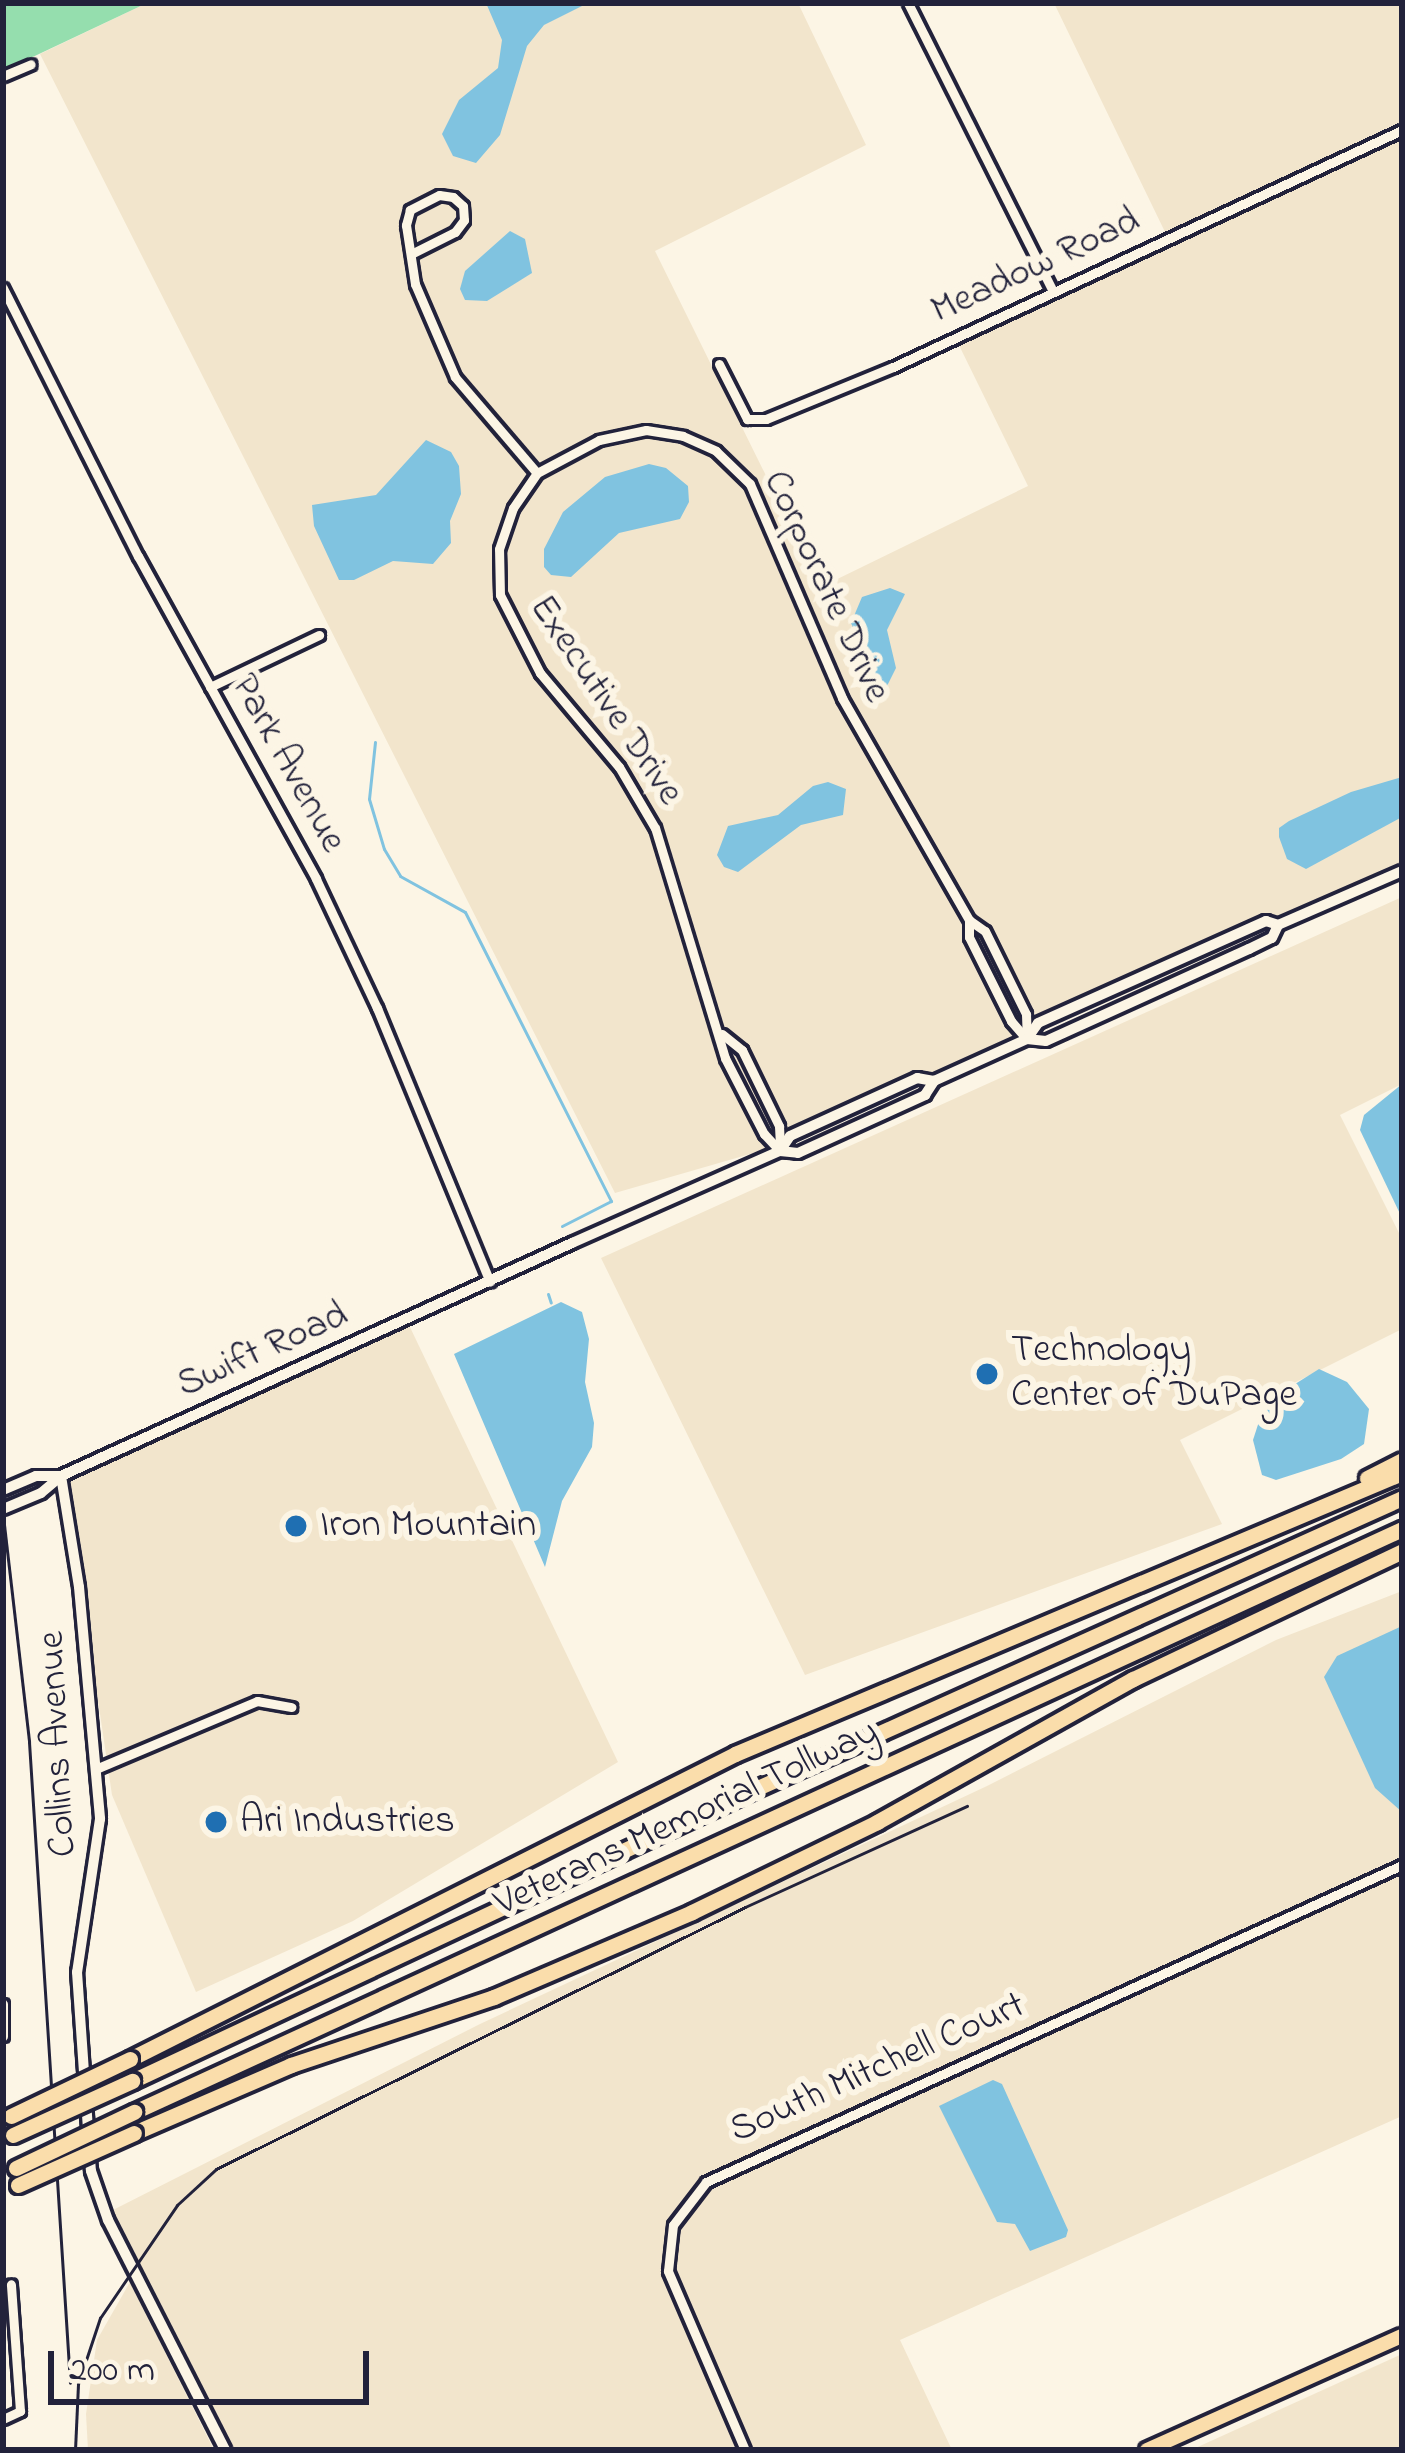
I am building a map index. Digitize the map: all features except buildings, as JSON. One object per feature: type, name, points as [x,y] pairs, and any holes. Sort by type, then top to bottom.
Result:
[{"type":"highway","points":[[1253,1536],[1402,1460]]},
{"type":"highway","points":[[7,2118],[735,1754],[1402,1473]]},
{"type":"highway","name":"Veterans Memorial Tollway","points":[[8,2137],[753,1790],[1402,1498]]},
{"type":"highway","name":"Veterans Memorial Tollway","points":[[10,2180],[134,2112],[1402,1529]]},
{"type":"highway","points":[[10,2180],[291,2065],[494,1997],[692,1912],[878,1822],[1241,1625],[1402,1551]]},
{"type":"highway","points":[[1241,1625],[1402,1563]]},
{"type":"main road","points":[[1148,2450],[1402,2336]]},
{"type":"street","points":[[908,3],[1053,292]]},
{"type":"street","points":[[3,76],[31,64]]},
{"type":"street","name":"Meadow Road","points":[[719,364],[747,419],[766,419],[1402,130]]},
{"type":"street","points":[[411,254],[455,232],[464,220],[463,206],[453,196],[439,195],[410,210],[406,225],[411,254],[426,316],[455,376],[537,473]]},
{"type":"street","name":"Park Avenue","points":[[3,288],[316,879],[377,1007],[490,1282]]},
{"type":"street","name":"Corporate Drive","points":[[537,473],[599,440],[646,430],[702,443],[738,470],[774,531],[842,698],[969,920],[985,931],[1026,1014],[1027,1039]]},
{"type":"street","name":"Executive Drive","points":[[537,473],[513,508],[499,549],[505,611],[540,673],[619,767],[655,828],[674,878],[703,988],[722,1034],[725,1058],[764,1134],[780,1151]]},
{"type":"street","points":[[211,687],[319,635]]},
{"type":"street","points":[[1027,1039],[1038,1024],[1266,921],[1277,925],[1402,871]]},
{"type":"street","points":[[1027,1039],[1046,1041],[1249,949],[1272,938],[1277,925]]},
{"type":"street","name":"Executive Drive","points":[[722,1034],[742,1050],[779,1126],[780,1151]]},
{"type":"street","name":"Swift Road","points":[[3,1509],[41,1492],[61,1476],[780,1151],[790,1136],[917,1078],[934,1081],[1027,1039]]},
{"type":"street","name":"Swift Road","points":[[3,1490],[36,1475],[61,1476]]},
{"type":"street","name":"Collins Avenue","points":[[61,1476],[80,1587],[98,1768],[100,1850],[77,1972],[91,2171],[108,2220],[225,2450]]},
{"type":"street","points":[[98,1768],[257,1701],[291,1707]]},
{"type":"street","name":"South Mitchell Court","points":[[745,2450],[675,2298],[668,2271],[673,2225],[696,2191],[716,2175],[1402,1865]]},
{"type":"street","points":[[3,2004],[3,2036]]},
{"type":"street","points":[[3,2419],[20,2411],[11,2284]]},
{"type":"shaded area","points":[[147,3],[798,3],[866,145],[655,251],[821,587],[1028,486],[953,333],[1166,234],[1054,3],[1402,3],[1402,866],[771,1148],[615,1193],[40,54]]},
{"type":"shaded area","points":[[1402,897],[1402,1084],[1340,1115],[1402,1239],[1402,1329],[1180,1440],[1222,1524],[805,1675],[601,1258]]},
{"type":"shaded area","points":[[408,1323],[618,1762],[353,1921],[196,1992],[112,1795],[65,1477]]},
{"type":"shaded area","points":[[1402,1591],[1402,2116],[900,2340],[952,2450],[235,2450],[111,2211],[480,2024],[987,1786],[1276,1640]]},
{"type":"shaded area","points":[[130,2282],[214,2450],[88,2450],[86,2414],[97,2340]]},
{"type":"shaded area","points":[[1402,2354],[1402,2450],[1191,2450]]},
{"type":"green space","points":[[3,3],[147,3],[3,71]]},
{"type":"water","points":[[486,3],[588,3],[544,25],[527,46],[500,135],[476,163],[453,156],[442,134],[459,100],[498,68],[502,40]]},
{"type":"water","points":[[510,231],[525,239],[532,273],[487,301],[465,300],[460,289],[465,271]]},
{"type":"water","points":[[426,440],[451,452],[459,466],[461,494],[450,521],[451,543],[433,564],[393,561],[354,580],[339,580],[314,526],[312,505],[376,495]]},
{"type":"water","points":[[649,464],[666,468],[688,486],[689,502],[680,519],[619,533],[571,577],[551,575],[544,567],[544,549],[563,512],[605,477]]},
{"type":"water","points":[[890,588],[905,594],[887,630],[896,668],[887,686],[871,670],[851,623],[862,597]]},
{"type":"water","points":[[1402,777],[1402,817],[1306,869],[1287,859],[1279,828],[1351,792]]},
{"type":"water","points":[[828,782],[846,789],[843,815],[801,825],[738,872],[724,867],[717,855],[728,826],[778,815],[813,786]]},
{"type":"water","points":[[1402,1084],[1402,1218],[1360,1130],[1364,1115]]},
{"type":"water","points":[[561,1302],[582,1312],[589,1339],[585,1382],[594,1423],[592,1447],[562,1501],[545,1567],[454,1354]]},
{"type":"water","points":[[1319,1369],[1347,1382],[1369,1409],[1364,1444],[1341,1459],[1276,1480],[1262,1475],[1253,1440],[1265,1403]]},
{"type":"water","points":[[1402,1626],[1402,1812],[1375,1788],[1324,1677],[1337,1656]]},
{"type":"water","points":[[993,2080],[1002,2084],[1068,2230],[1066,2237],[1030,2251],[1015,2224],[997,2222],[939,2106]]},
{"type":"waterway","points":[[375,742],[369,799],[384,849],[400,876],[465,912],[611,1201],[562,1226]]},
{"type":"waterway","points":[[548,1294],[551,1303]]},
{"type":"railway","points":[[3,1516],[29,1742],[70,2383]]},
{"type":"railway","points":[[75,2450],[78,2384],[100,2318],[177,2205],[216,2169],[745,1907],[967,1806]]},
{"type":"place","name":"Technology Center of DuPage","points":[[987,1374]]},
{"type":"place","name":"Iron Mountain","points":[[296,1526]]},
{"type":"place","name":"Ari Industries","points":[[216,1822]]}]
